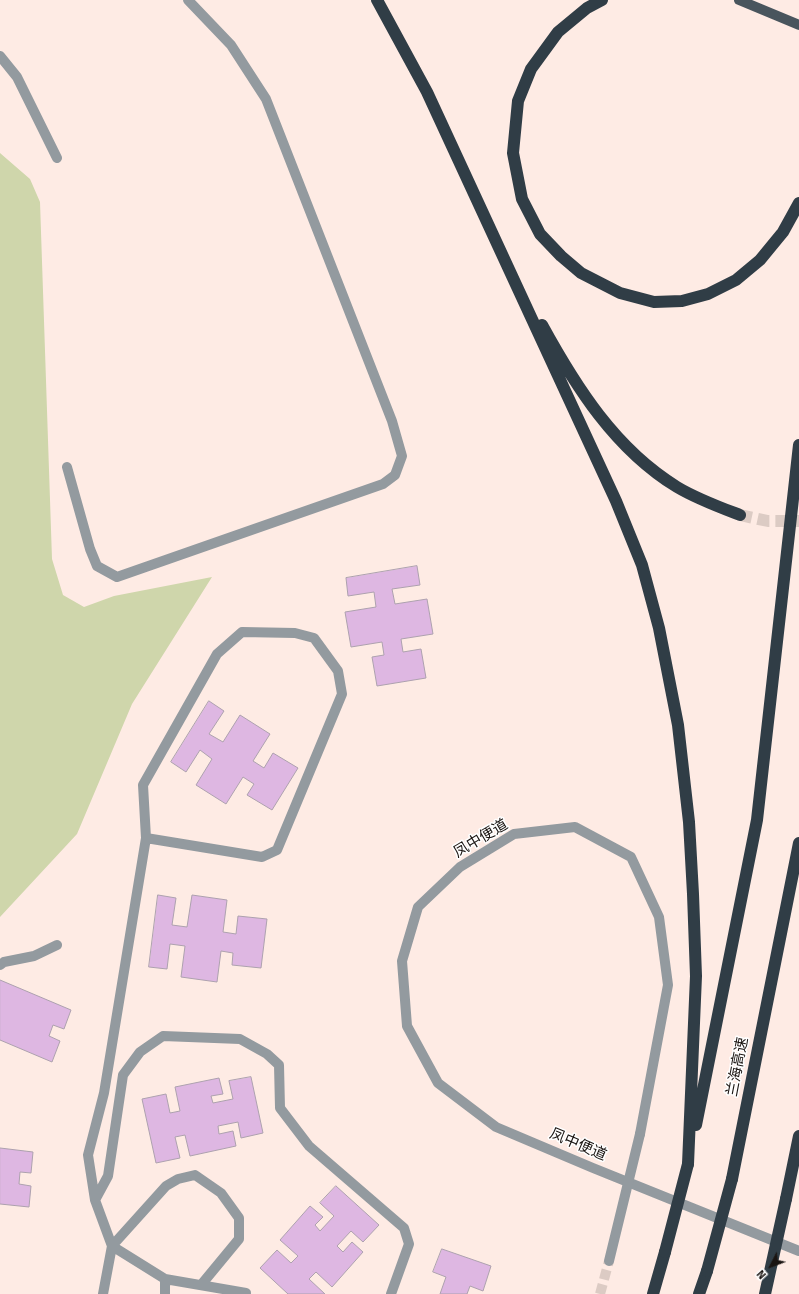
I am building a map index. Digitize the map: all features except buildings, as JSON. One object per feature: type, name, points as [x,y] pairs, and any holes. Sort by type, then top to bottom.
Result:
[{"type":"highway","points":[[377,0],[427,92],[616,501],[642,565],[659,628],[678,725],[689,822],[693,894],[696,976],[688,1164]]},
{"type":"highway","points":[[602,0],[587,8],[558,32],[531,69],[518,101],[514,153],[522,198],[540,234],[561,256],[582,273],[620,293],[654,302],[682,301],[708,294],[736,280],[760,260],[784,232],[799,203]]},
{"type":"highway","points":[[489,227],[549,339],[585,396],[607,427],[630,451],[677,487],[703,501],[740,515]]},
{"type":"highway","points":[[653,1294],[688,1164],[757,820],[799,445]]},
{"type":"highway","name":"兰海高速","points":[[699,1294],[707,1271],[732,1179],[799,843]]},
{"type":"highway","points":[[765,1294],[799,1136]]},
{"type":"main road","points":[[739,0],[799,25]]},
{"type":"street","points":[[67,467],[90,549],[98,566],[117,577],[383,484],[395,475],[402,456],[392,421],[266,99],[231,45],[188,0]]},
{"type":"street","points":[[0,56],[17,77],[57,158]]},
{"type":"street","points":[[103,1294],[112,1246],[95,1200],[88,1155],[104,1093],[146,838],[143,785],[217,654],[242,632],[295,633],[314,638],[338,671],[342,694],[277,850],[262,857],[146,838]]},
{"type":"street","name":"凤中便道","points":[[609,1261],[640,1134],[668,985],[659,917],[631,857],[574,827],[514,834],[460,868],[418,907],[402,961],[407,1026],[438,1083],[496,1127],[593,1168],[799,1251]]},
{"type":"street","points":[[0,965],[4,962],[34,956],[57,945]]},
{"type":"street","points":[[95,1200],[108,1176],[123,1076],[140,1052],[163,1036],[240,1039],[267,1054],[279,1065],[280,1108],[309,1146],[404,1228],[409,1244],[391,1294]]},
{"type":"street","points":[[112,1246],[166,1186],[178,1179],[195,1175],[221,1193],[239,1218],[239,1239],[201,1285]]},
{"type":"street","points":[[112,1246],[165,1279],[246,1293]]},
{"type":"street","points":[[165,1279],[165,1294]]},
{"type":"green space","points":[[0,153],[30,179],[40,202],[52,559],[63,595],[84,607],[114,596],[212,577],[132,704],[77,834],[0,917]]},
{"type":"tunnel","points":[[740,515],[768,521],[799,521]]},
{"type":"tunnel","points":[[600,1294],[609,1261]]}]
